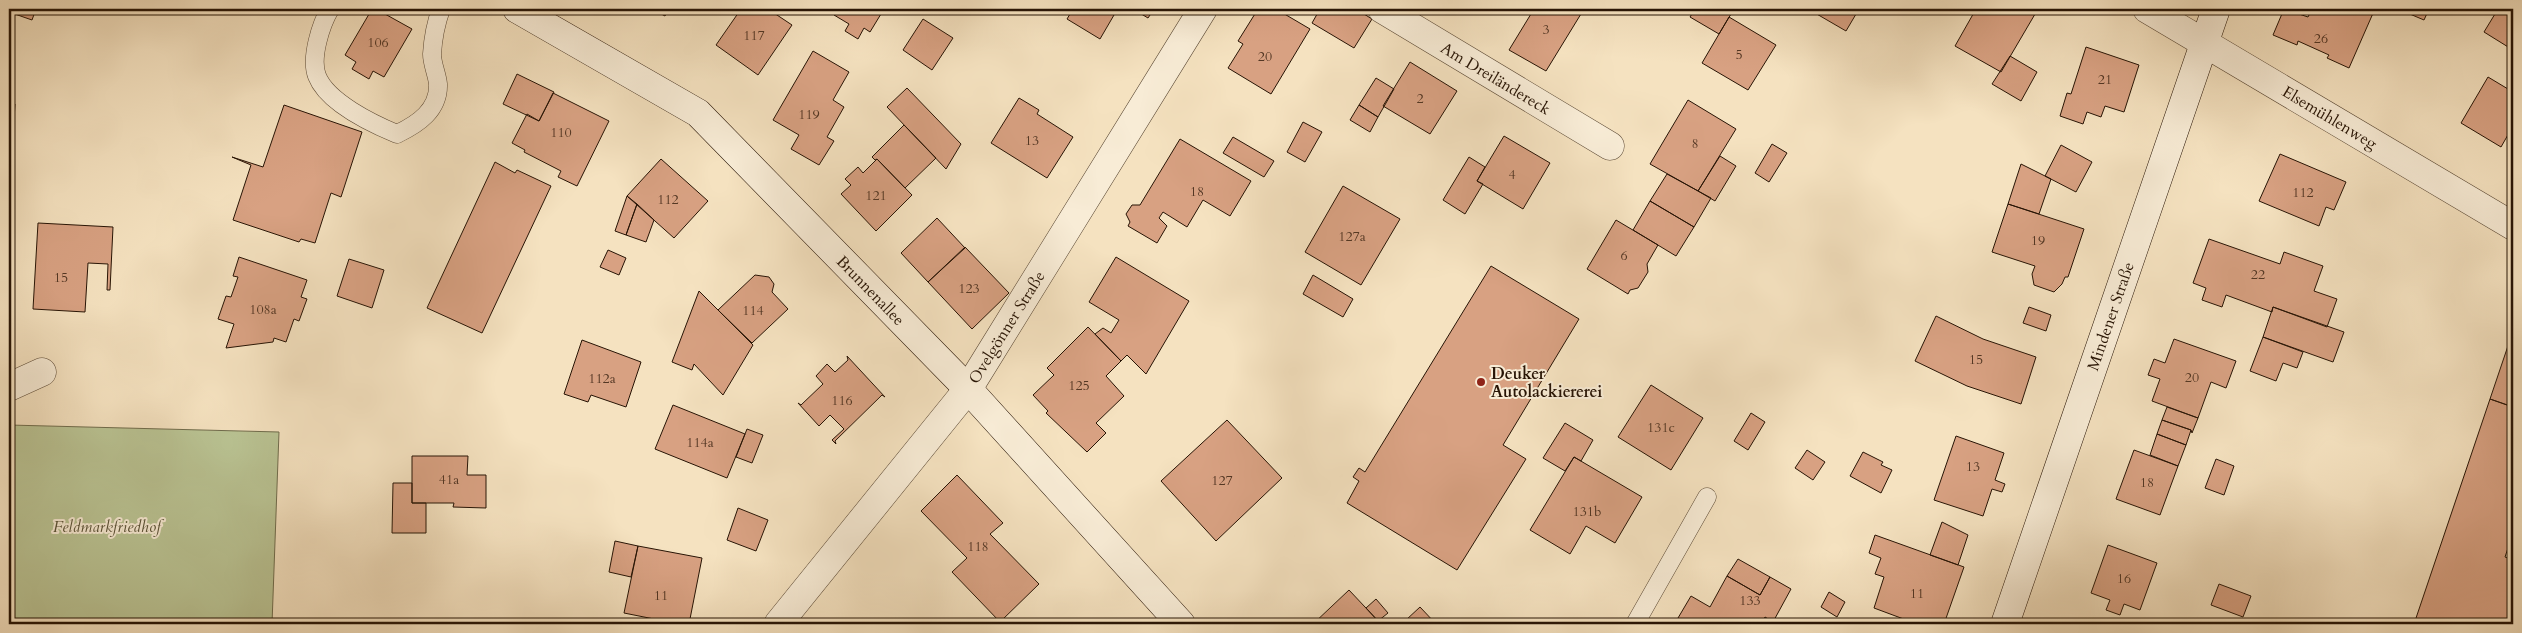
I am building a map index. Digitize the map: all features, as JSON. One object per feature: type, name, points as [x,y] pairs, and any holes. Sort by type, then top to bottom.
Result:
[{"type":"street","name":"Brunnenallee","points":[[517,9],[698,113],[968,389],[1181,624]]},
{"type":"street","name":"Ovelgönner Straße","points":[[778,624],[968,389],[1203,9]]},
{"type":"street","name":"Am Dreiländereck","points":[[1382,9],[1610,146]]},
{"type":"street","name":"Elsemühlenweg","points":[[2147,9],[2513,226]]},
{"type":"street","name":"Mindener Straße","points":[[2005,624],[2216,9]]},
{"type":"street","points":[[9,387],[42,372]]},
{"type":"lane","points":[[330,9],[323,21],[316,53],[317,76],[333,99],[381,128],[397,134],[416,125],[434,106],[438,85],[432,56],[435,27],[442,9]]},
{"type":"lane","points":[[1635,624],[1707,497]]},
{"type":"green space","name":"Feldmarkfriedhof","points":[[9,425],[279,432],[272,624],[9,624]]},
{"type":"building","points":[[9,9],[36,9],[32,20],[9,12]]},
{"type":"building","points":[[372,9],[376,9],[412,29],[384,77],[373,71],[369,79],[352,69],[356,62],[345,55]]},
{"type":"building","points":[[652,9],[669,9],[665,16]]},
{"type":"building","points":[[741,9],[768,9],[792,25],[758,75],[716,45]]},
{"type":"building","points":[[838,9],[884,9],[870,32],[864,28],[858,39],[845,31],[849,24],[834,15]]},
{"type":"building","points":[[1073,9],[1103,9],[1114,15],[1100,39],[1067,19]]},
{"type":"building","points":[[1133,9],[1154,9],[1148,18]]},
{"type":"building","points":[[1258,9],[1276,9],[1310,29],[1271,94],[1228,68],[1243,44],[1238,41]]},
{"type":"building","points":[[1320,9],[1356,9],[1372,19],[1354,48],[1312,23]]},
{"type":"building","points":[[1534,9],[1584,9],[1546,71],[1509,50]]},
{"type":"building","points":[[1695,9],[1734,9],[1719,34],[1690,17]]},
{"type":"building","points":[[1818,9],[1859,9],[1846,31],[1815,13]]},
{"type":"building","points":[[1976,9],[2038,9],[2001,72],[1955,46]]},
{"type":"building","points":[[2284,9],[2308,17],[2312,9],[2368,9],[2374,11],[2349,68],[2327,58],[2329,55],[2298,41],[2297,45],[2273,35]]},
{"type":"building","points":[[2398,9],[2429,9],[2424,20]]},
{"type":"building","points":[[2498,9],[2513,9],[2513,50],[2484,32]]},
{"type":"building","points":[[1729,17],[1776,45],[1748,90],[1702,63]]},
{"type":"building","points":[[923,19],[953,38],[932,70],[903,50]]},
{"type":"building","points":[[2086,47],[2139,65],[2124,112],[2105,106],[2101,117],[2087,112],[2083,124],[2060,116],[2067,93],[2071,94]]},
{"type":"building","points":[[813,51],[849,72],[833,100],[844,107],[827,137],[834,141],[819,165],[791,149],[799,135],[773,120]]},
{"type":"building","points":[[2010,56],[2037,72],[2021,101],[1992,84]]},
{"type":"building","points":[[1410,62],[1457,91],[1430,134],[1383,106]]},
{"type":"building","points":[[517,74],[554,92],[539,121],[503,104]]},
{"type":"building","points":[[2488,77],[2513,92],[2513,126],[2501,147],[2461,123]]},
{"type":"building","points":[[1376,78],[1394,89],[1378,117],[1359,105]]},
{"type":"building","points":[[907,88],[961,144],[946,169],[887,107]]},
{"type":"building","points":[[553,93],[609,121],[577,186],[558,177],[561,171],[524,152],[525,150],[512,143],[527,114],[539,121]]},
{"type":"building","points":[[1019,98],[1039,110],[1037,114],[1073,137],[1047,178],[991,143]]},
{"type":"building","points":[[1688,100],[1736,129],[1698,191],[1650,164]]},
{"type":"building","points":[[9,104],[15,104],[11,167],[9,167]]},
{"type":"building","points":[[284,105],[362,132],[341,197],[331,193],[315,243],[301,239],[299,242],[233,220],[251,165],[232,157],[263,167]]},
{"type":"building","points":[[1359,105],[1378,117],[1370,132],[1350,120]]},
{"type":"building","points":[[1303,122],[1322,132],[1305,162],[1287,152]]},
{"type":"building","points":[[904,125],[936,158],[905,188],[877,159],[875,160],[872,157]]},
{"type":"building","points":[[1504,136],[1550,163],[1523,209],[1477,181]]},
{"type":"building","points":[[1233,137],[1274,161],[1264,177],[1223,153]]},
{"type":"building","points":[[1180,139],[1251,181],[1230,216],[1203,200],[1187,227],[1163,212],[1159,218],[1167,226],[1157,243],[1128,226],[1130,222],[1126,214],[1132,205],[1140,205]]},
{"type":"building","points":[[1772,144],[1787,153],[1769,182],[1755,173]]},
{"type":"building","points":[[2061,145],[2092,162],[2076,192],[2045,176]]},
{"type":"building","points":[[2280,154],[2346,182],[2334,210],[2326,207],[2319,226],[2259,201]]},
{"type":"building","points":[[1720,156],[1736,166],[1715,201],[1698,191]]},
{"type":"building","points":[[1469,157],[1485,167],[1477,181],[1483,184],[1465,214],[1443,200]]},
{"type":"building","points":[[661,159],[708,201],[674,238],[627,196]]},
{"type":"building","points":[[877,159],[912,195],[876,231],[841,194],[851,185],[845,179],[858,167],[863,173]]},
{"type":"building","points":[[495,162],[515,173],[517,170],[551,186],[482,333],[427,308]]},
{"type":"building","points":[[2021,164],[2051,179],[2039,214],[2008,204]]},
{"type":"building","points":[[1667,174],[1711,198],[1694,227],[1650,201]]},
{"type":"building","points":[[1343,186],[1400,219],[1361,285],[1305,252]]},
{"type":"building","points":[[627,196],[637,204],[626,235],[615,231]]},
{"type":"building","points":[[1650,201],[1694,227],[1676,256],[1633,230]]},
{"type":"building","points":[[637,204],[654,220],[646,242],[626,235]]},
{"type":"building","points":[[2008,204],[2084,229],[2068,277],[2065,277],[2062,284],[2054,292],[2034,285],[2032,274],[2035,266],[1992,252]]},
{"type":"building","points":[[937,218],[965,248],[928,282],[901,253]]},
{"type":"building","points":[[1616,220],[1658,245],[1647,264],[1648,272],[1638,288],[1630,290],[1628,294],[1587,269]]},
{"type":"building","points":[[38,223],[113,227],[110,290],[107,290],[108,264],[88,263],[85,312],[33,309]]},
{"type":"building","points":[[2209,239],[2280,264],[2284,252],[2323,266],[2314,291],[2337,299],[2327,327],[2273,307],[2272,312],[2226,295],[2222,307],[2202,300],[2206,288],[2193,283]]},
{"type":"building","points":[[965,247],[1009,293],[972,329],[928,282]]},
{"type":"building","points":[[608,250],[626,258],[619,275],[600,267]]},
{"type":"building","points":[[239,257],[307,280],[301,297],[307,299],[299,321],[294,319],[286,342],[274,338],[273,342],[226,348],[234,324],[218,319],[226,296],[231,297],[238,277],[233,276]]},
{"type":"building","points":[[1116,257],[1189,301],[1146,374],[1127,355],[1121,361],[1095,334],[1103,328],[1111,333],[1119,320],[1089,302]]},
{"type":"building","points":[[349,259],[384,270],[372,308],[337,296]]},
{"type":"building","name":"Deuker Autolackiererei","points":[[1491,266],[1579,319],[1503,445],[1526,459],[1457,570],[1347,503],[1359,481],[1353,477],[1359,468],[1365,472]]},
{"type":"building","points":[[755,275],[769,277],[774,284],[772,292],[788,309],[752,343],[718,310]]},
{"type":"building","points":[[1313,275],[1353,299],[1343,317],[1303,294]]},
{"type":"building","points":[[699,291],[753,345],[723,395],[694,364],[692,370],[672,362]]},
{"type":"building","points":[[2029,307],[2051,315],[2046,331],[2023,323]]},
{"type":"building","points":[[2273,307],[2344,332],[2333,362],[2263,337]]},
{"type":"building","points":[[1936,316],[1983,339],[2036,357],[2021,404],[1967,386],[1915,361]]},
{"type":"building","points":[[1088,327],[1121,361],[1106,376],[1124,396],[1096,423],[1106,433],[1087,452],[1046,413],[1048,411],[1033,395],[1054,375],[1047,368]]},
{"type":"building","points":[[2513,331],[2513,407],[2490,399]]},
{"type":"building","points":[[2263,337],[2303,352],[2297,368],[2283,363],[2276,381],[2250,371]]},
{"type":"building","points":[[2174,339],[2236,361],[2226,388],[2211,382],[2198,418],[2152,401],[2160,379],[2148,375],[2154,359],[2165,363]]},
{"type":"building","points":[[582,340],[641,362],[626,407],[591,395],[588,402],[564,394]]},
{"type":"building","points":[[847,356],[885,397],[882,395],[835,441],[836,444],[832,440],[844,429],[830,415],[819,426],[798,403],[801,405],[823,384],[816,376],[827,364],[835,372],[848,360]]},
{"type":"building","points":[[1651,385],[1703,418],[1671,470],[1618,437]]},
{"type":"building","points":[[2490,399],[2513,407],[2513,533],[2505,557],[2513,560],[2513,624],[2414,624]]},
{"type":"building","points":[[673,405],[745,434],[727,478],[655,449]]},
{"type":"building","points":[[2167,407],[2198,418],[2192,433],[2191,430],[2162,420]]},
{"type":"building","points":[[1751,413],[1765,422],[1748,450],[1734,441]]},
{"type":"building","points":[[1227,420],[1282,478],[1216,541],[1161,481]]},
{"type":"building","points":[[2162,420],[2191,430],[2186,445],[2157,434]]},
{"type":"building","points":[[1565,423],[1593,440],[1581,461],[1574,457],[1565,471],[1543,458]]},
{"type":"building","points":[[747,429],[763,435],[752,463],[736,457]]},
{"type":"building","points":[[2157,434],[2186,445],[2178,466],[2150,455]]},
{"type":"building","points":[[1956,436],[2004,453],[1995,480],[2005,484],[2002,492],[1992,489],[1983,516],[1934,500]]},
{"type":"building","points":[[1807,450],[1825,462],[1813,480],[1795,468]]},
{"type":"building","points":[[2134,450],[2178,466],[2160,515],[2116,499]]},
{"type":"building","points":[[1863,452],[1883,462],[1881,465],[1892,470],[1881,493],[1850,476]]},
{"type":"building","points":[[412,456],[468,456],[467,475],[486,475],[486,508],[453,507],[454,503],[412,503]]},
{"type":"building","points":[[1574,457],[1642,497],[1615,543],[1586,526],[1570,554],[1530,530]]},
{"type":"building","points":[[2216,459],[2234,466],[2224,495],[2205,488]]},
{"type":"building","points":[[957,475],[1003,523],[990,534],[1039,584],[1000,622],[952,572],[967,558],[921,511]]},
{"type":"building","points":[[393,483],[412,483],[412,503],[426,503],[426,533],[392,533]]},
{"type":"building","points":[[738,508],[768,520],[756,551],[727,540]]},
{"type":"building","points":[[1942,522],[1968,535],[1958,565],[1930,555]]},
{"type":"building","points":[[1875,535],[1964,567],[1944,624],[1917,624],[1874,608],[1884,577],[1875,574],[1881,558],[1869,553]]},
{"type":"building","points":[[615,541],[638,546],[631,577],[609,572]]},
{"type":"building","points":[[2108,545],[2157,563],[2140,610],[2124,604],[2120,615],[2106,610],[2110,600],[2091,593]]},
{"type":"building","points":[[638,546],[702,558],[689,624],[679,624],[624,613]]},
{"type":"building","points":[[1738,559],[1770,577],[1760,595],[1727,576]]},
{"type":"building","points":[[1727,576],[1760,595],[1770,577],[1791,589],[1773,622],[1765,617],[1761,624],[1689,624],[1678,618],[1691,596],[1710,607]]},
{"type":"building","points":[[2219,584],[2251,596],[2243,617],[2211,605]]},
{"type":"building","points":[[1349,590],[1381,624],[1313,624]]},
{"type":"building","points":[[1829,592],[1845,602],[1837,617],[1821,607]]},
{"type":"building","points":[[1376,599],[1388,613],[1378,621],[1366,608]]},
{"type":"building","points":[[1420,607],[1436,624],[1409,624],[1406,620]]},
{"type":"place","name":"Deuker Autolackiererei","points":[[1481,382]]}]
